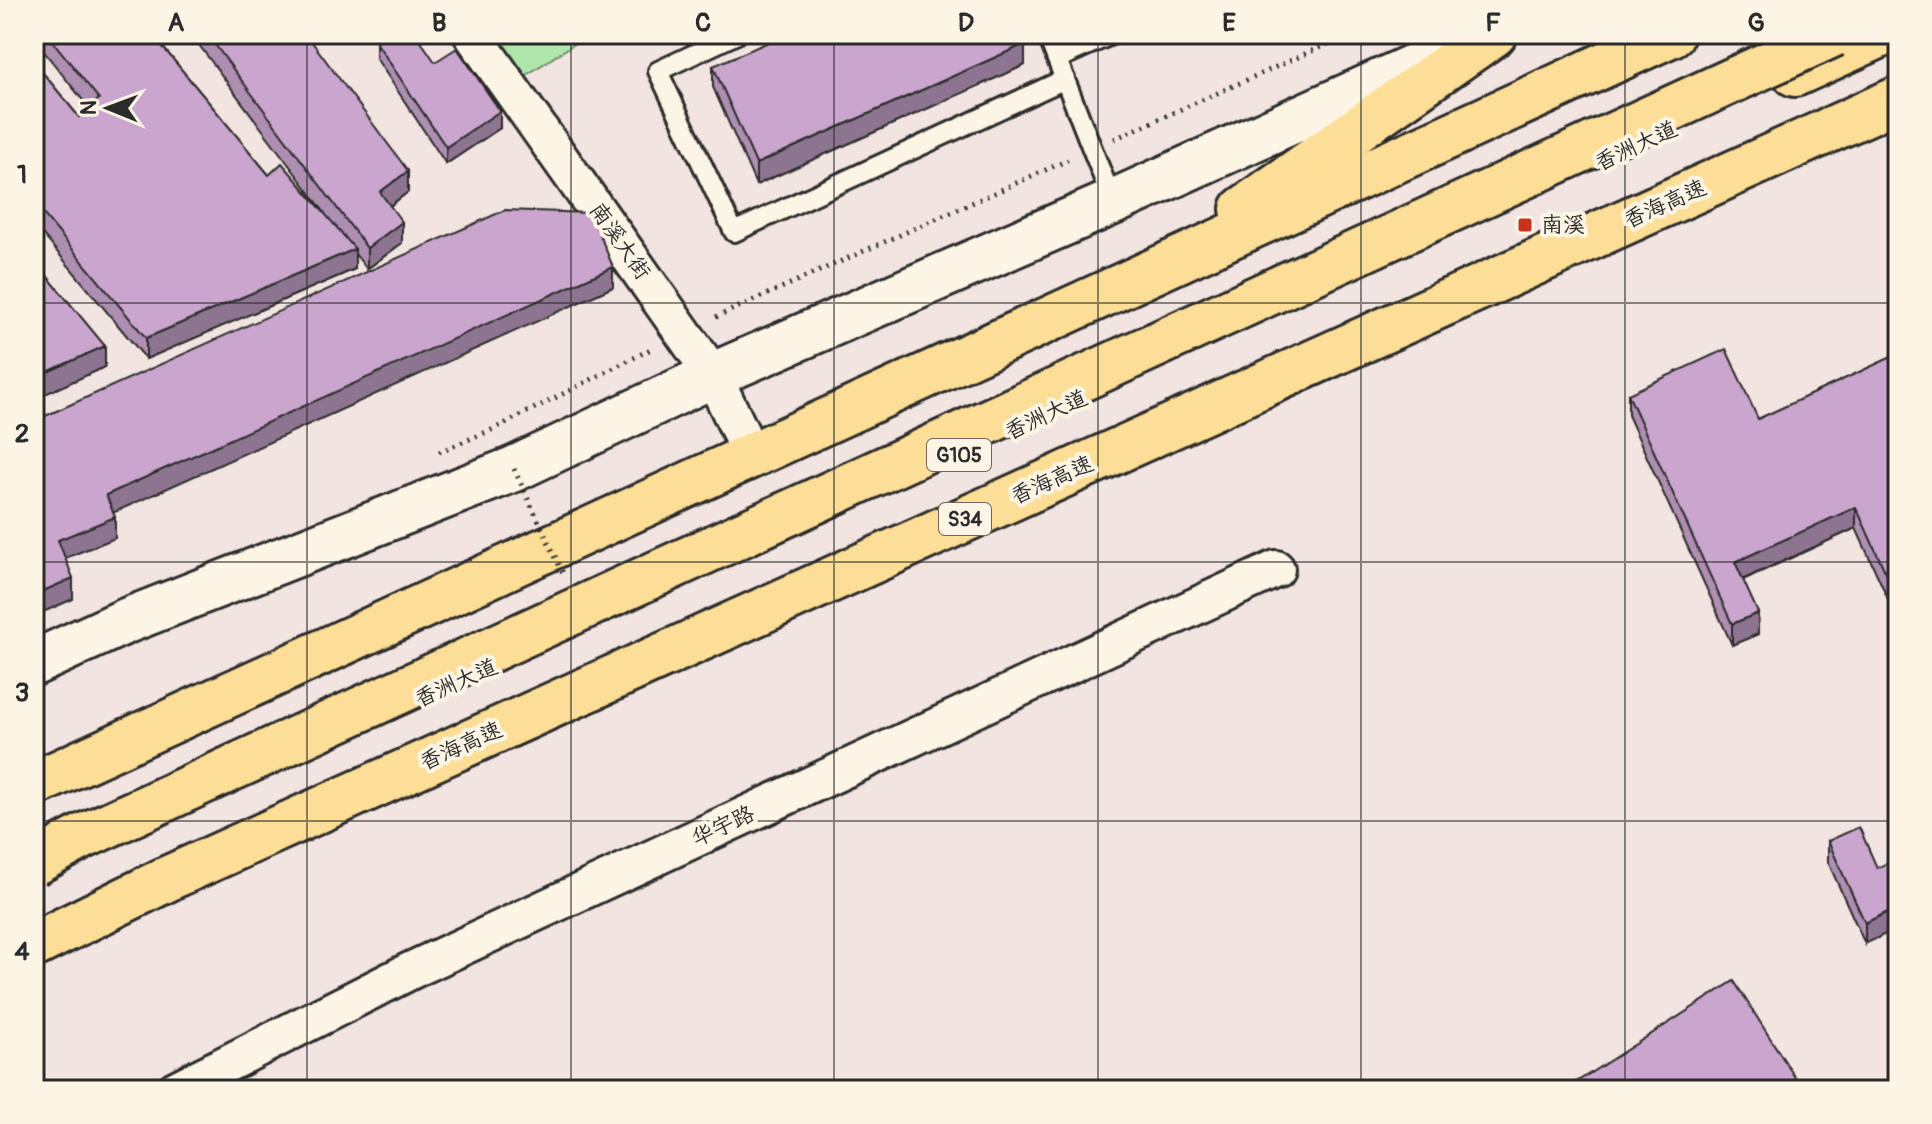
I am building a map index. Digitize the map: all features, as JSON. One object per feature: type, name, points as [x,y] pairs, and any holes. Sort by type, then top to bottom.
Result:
[{"type":"highway","points":[[1152,273],[1494,34]]},
{"type":"highway","points":[[34,784],[1672,34]]},
{"type":"highway","points":[[34,863],[127,816],[1834,34]]},
{"type":"highway","name":"香洲大道","points":[[34,875],[1883,34]]},
{"type":"highway","name":"香海高速","points":[[34,945],[200,864],[1898,99]]},
{"type":"highway","points":[[34,751],[188,713]]},
{"type":"street","name":"南溪大街","points":[[472,34],[713,375],[752,457]]},
{"type":"street","points":[[34,663],[126,621],[514,469],[713,375],[1113,202],[1485,34]]},
{"type":"street","name":"华宇路","points":[[175,1090],[412,970],[1276,569]]},
{"type":"lane","points":[[737,34],[658,71],[734,232],[1065,79]]},
{"type":"lane","points":[[1047,34],[1113,202]]},
{"type":"lane","points":[[1057,59],[1113,34]]},
{"type":"green space","points":[[483,34],[589,34],[516,82]]},
{"type":"building","points":[[47,34],[152,34],[269,175],[282,163],[355,249],[146,338],[34,203],[34,62],[79,117],[99,99]]},
{"type":"building","points":[[207,34],[306,34],[408,171],[380,192],[402,222],[367,248]]},
{"type":"building","points":[[388,34],[416,34],[435,62],[457,48],[500,111],[446,147],[376,42]]},
{"type":"building","points":[[787,34],[1021,34],[1025,44],[756,164],[713,66]]},
{"type":"building","points":[[505,210],[591,213],[613,267],[106,495],[115,517],[58,540],[73,578],[34,595],[34,421]]},
{"type":"building","points":[[34,260],[105,346],[34,378]]},
{"type":"building","points":[[1726,349],[1758,419],[1898,354],[1898,600],[1856,507],[1735,562],[1758,613],[1732,624],[1628,394]]},
{"type":"building","points":[[1859,827],[1877,868],[1898,858],[1898,907],[1865,923],[1828,841]]},
{"type":"building","points":[[1734,981],[1803,1090],[1564,1090]]},
{"type":"place","name":"南溪","points":[[1525,225]]}]
